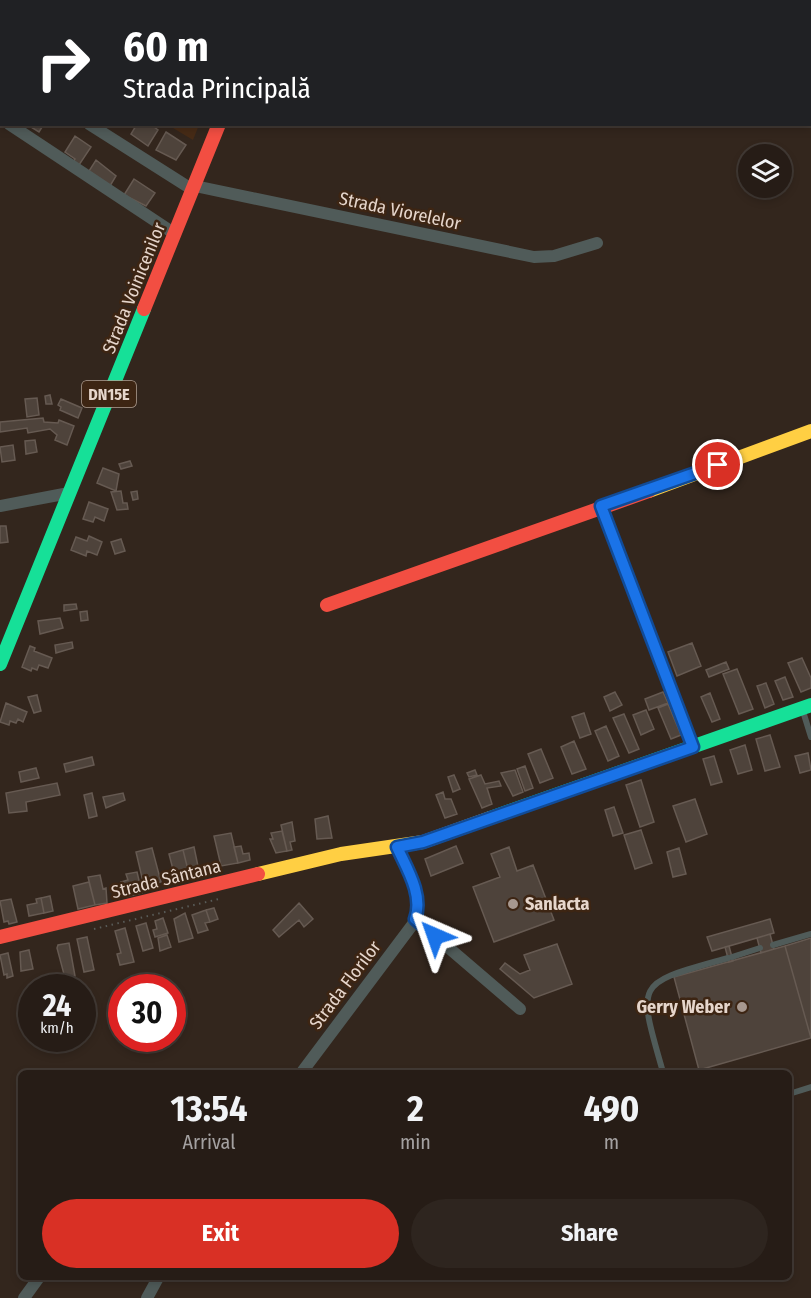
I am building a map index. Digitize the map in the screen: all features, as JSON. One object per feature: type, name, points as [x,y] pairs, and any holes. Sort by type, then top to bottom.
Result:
[{"type":"street","points":[[12,126],[176,234]]},
{"type":"street","points":[[92,126],[194,188]]},
{"type":"street","name":"Strada Voinicenilor","points":[[0,664],[218,126]]},
{"type":"street","name":"Strada Viorelelor","points":[[194,188],[534,257],[554,256],[597,243]]},
{"type":"street","points":[[327,605],[461,561],[601,506],[811,431]]},
{"type":"street","points":[[0,506],[69,493]]},
{"type":"street","points":[[601,506],[693,747]]},
{"type":"street","name":"Strada Sântana","points":[[0,937],[341,854],[423,842],[807,706]]},
{"type":"street","points":[[397,847],[413,883],[417,906],[415,919],[520,1009]]},
{"type":"street","name":"Strada Florilor","points":[[304,1070],[400,943],[415,919]]},
{"type":"street","points":[[24,1298],[37,1280]]},
{"type":"street","points":[[147,1298],[157,1280]]},
{"type":"lane","points":[[807,706],[811,736]]},
{"type":"lane","points":[[773,945],[811,934]]},
{"type":"lane","points":[[662,1070],[646,1012],[647,997],[654,984],[666,976],[760,948]]},
{"type":"lane","points":[[792,1093],[811,1087]]},
{"type":"shaded area","points":[[170,126],[199,126],[193,140]]},
{"type":"building","points":[[29,126],[43,126],[39,132]]},
{"type":"building","points":[[136,126],[153,126],[158,130],[148,146],[131,134]]},
{"type":"building","points":[[166,132],[186,145],[176,160],[156,150]]},
{"type":"building","points":[[75,136],[91,147],[77,168],[72,164],[75,159],[65,152]]},
{"type":"building","points":[[96,160],[116,176],[110,186],[89,171]]},
{"type":"building","points":[[134,179],[155,193],[146,206],[124,195]]},
{"type":"building","points":[[50,395],[52,404],[46,404],[45,396]]},
{"type":"building","points":[[37,398],[39,415],[27,417],[25,399]]},
{"type":"building","points":[[61,399],[82,408],[78,418],[60,410],[61,407],[58,405]]},
{"type":"building","points":[[43,418],[44,422],[58,423],[59,420],[74,426],[67,445],[55,440],[57,435],[50,429],[28,433],[27,428],[0,432],[0,422]]},
{"type":"building","points":[[35,440],[37,452],[26,454],[25,441]]},
{"type":"building","points":[[13,445],[15,460],[2,462],[0,447]]},
{"type":"building","points":[[130,461],[132,466],[121,469],[119,464]]},
{"type":"building","points":[[103,468],[119,474],[116,491],[97,483]]},
{"type":"building","points":[[121,491],[123,503],[127,503],[128,509],[117,510],[111,492]]},
{"type":"building","points":[[137,491],[138,499],[133,500],[131,492]]},
{"type":"building","points":[[89,502],[108,509],[104,521],[95,517],[93,522],[83,519]]},
{"type":"building","points":[[0,526],[6,526],[8,542],[0,543]]},
{"type":"building","points":[[89,536],[102,542],[97,555],[87,551],[86,556],[71,550],[76,537],[87,541]]},
{"type":"building","points":[[121,539],[125,551],[115,554],[111,542]]},
{"type":"building","points":[[76,604],[77,609],[64,611],[64,605]]},
{"type":"building","points":[[87,611],[88,620],[81,621],[80,612]]},
{"type":"building","points":[[60,618],[63,628],[40,634],[38,621]]},
{"type":"building","points":[[72,642],[73,648],[56,653],[55,645]]},
{"type":"building","points":[[692,643],[701,666],[677,676],[668,652]]},
{"type":"building","points":[[30,646],[35,648],[34,651],[52,658],[48,668],[39,665],[37,670],[32,668],[31,671],[22,667]]},
{"type":"building","points":[[802,658],[811,678],[811,688],[801,692],[788,663]]},
{"type":"building","points":[[726,662],[729,669],[709,677],[706,670]]},
{"type":"building","points":[[737,669],[753,709],[739,714],[723,674]]},
{"type":"building","points":[[785,677],[793,697],[783,700],[775,681]]},
{"type":"building","points":[[766,683],[774,704],[765,708],[757,686]]},
{"type":"building","points":[[615,692],[622,705],[610,711],[604,697]]},
{"type":"building","points":[[663,692],[668,703],[649,710],[645,699]]},
{"type":"building","points":[[710,693],[720,719],[712,722],[701,697]]},
{"type":"building","points":[[37,695],[41,711],[34,713],[28,697]]},
{"type":"building","points":[[6,703],[27,712],[23,722],[18,719],[16,723],[10,721],[9,725],[0,722]]},
{"type":"building","points":[[668,704],[681,735],[671,739],[658,708]]},
{"type":"building","points":[[646,710],[654,729],[641,735],[633,715]]},
{"type":"building","points":[[584,713],[591,734],[580,738],[572,717]]},
{"type":"building","points":[[624,714],[639,749],[629,753],[613,718]]},
{"type":"building","points":[[606,726],[619,756],[608,761],[595,731]]},
{"type":"building","points":[[770,735],[780,767],[765,771],[756,739]]},
{"type":"building","points":[[574,741],[586,769],[572,774],[561,747]]},
{"type":"building","points":[[745,745],[752,770],[738,774],[730,750]]},
{"type":"building","points":[[541,749],[553,778],[540,783],[528,754]]},
{"type":"building","points":[[808,753],[811,770],[800,773],[795,756]]},
{"type":"building","points":[[714,756],[722,782],[711,785],[703,759]]},
{"type":"building","points":[[92,757],[94,765],[66,772],[64,764]]},
{"type":"building","points":[[525,766],[533,788],[525,791],[517,769]]},
{"type":"building","points":[[36,768],[39,778],[21,782],[19,772]]},
{"type":"building","points":[[475,770],[477,775],[469,777],[467,773]]},
{"type":"building","points":[[515,770],[523,792],[513,796],[501,773]]},
{"type":"building","points":[[454,775],[460,789],[453,792],[448,777]]},
{"type":"building","points":[[481,775],[485,784],[499,781],[501,786],[487,788],[492,804],[482,808],[469,779]]},
{"type":"building","points":[[641,780],[654,822],[640,827],[626,785]]},
{"type":"building","points":[[57,783],[60,795],[26,802],[27,811],[9,813],[6,793]]},
{"type":"building","points":[[443,792],[445,799],[451,799],[457,814],[445,818],[436,795]]},
{"type":"building","points":[[92,793],[97,816],[89,818],[84,795]]},
{"type":"building","points":[[123,793],[125,800],[106,808],[103,797]]},
{"type":"building","points":[[695,799],[707,834],[686,842],[673,806]]},
{"type":"building","points":[[614,807],[623,833],[613,836],[605,810]]},
{"type":"building","points":[[328,816],[332,838],[317,839],[315,819]]},
{"type":"building","points":[[292,822],[295,841],[290,842],[292,850],[287,851],[281,825]]},
{"type":"building","points":[[641,830],[652,863],[635,869],[624,835]]},
{"type":"building","points":[[282,831],[287,851],[276,853],[270,839],[273,839],[271,833]]},
{"type":"building","points":[[231,833],[238,863],[221,866],[214,836]]},
{"type":"building","points":[[241,846],[243,854],[249,853],[250,860],[238,863],[234,847]]},
{"type":"building","points":[[456,846],[463,863],[431,876],[425,859]]},
{"type":"building","points":[[194,847],[200,876],[190,878],[183,850]]},
{"type":"building","name":"Sanlacta","points":[[509,847],[517,871],[533,865],[554,920],[494,942],[473,887],[500,877],[491,854]]},
{"type":"building","points":[[152,848],[161,882],[144,886],[136,852]]},
{"type":"building","points":[[679,848],[686,874],[673,877],[667,852]]},
{"type":"building","points":[[183,850],[190,878],[176,881],[169,854]]},
{"type":"building","points":[[137,872],[142,893],[125,897],[121,882],[128,880],[126,874]]},
{"type":"building","points":[[100,875],[103,889],[106,888],[107,903],[95,905],[88,877]]},
{"type":"building","points":[[89,882],[95,905],[78,909],[73,886]]},
{"type":"building","points":[[50,896],[53,911],[44,913],[41,898]]},
{"type":"building","points":[[41,898],[44,913],[29,916],[27,905],[37,903],[36,899]]},
{"type":"building","points":[[11,899],[17,922],[9,924],[8,921],[4,922],[0,901]]},
{"type":"building","points":[[299,903],[313,919],[304,927],[299,920],[279,937],[273,930]]},
{"type":"building","points":[[214,908],[218,919],[210,922],[206,910]]},
{"type":"building","points":[[206,910],[210,922],[205,923],[208,930],[198,933],[192,915]]},
{"type":"building","points":[[185,913],[193,938],[179,942],[174,919]]},
{"type":"building","points":[[163,918],[168,933],[155,937],[153,930],[157,929],[155,921]]},
{"type":"building","points":[[770,919],[774,933],[712,951],[707,937]]},
{"type":"building","points":[[146,923],[153,948],[143,951],[136,926]]},
{"type":"building","points":[[125,928],[134,962],[120,965],[117,954],[121,953],[115,931]]},
{"type":"building","points":[[770,934],[774,949],[761,953],[757,938]]},
{"type":"building","points":[[167,935],[171,947],[160,951],[158,938]]},
{"type":"building","points":[[87,937],[94,970],[84,972],[77,939]]},
{"type":"building","points":[[811,938],[811,1038],[785,946]]},
{"type":"building","points":[[69,943],[75,974],[64,974],[58,945]]},
{"type":"building","points":[[557,944],[572,984],[534,998],[500,969],[505,963],[520,974],[530,970],[524,955]]},
{"type":"building","points":[[729,946],[733,961],[729,962],[725,947]]},
{"type":"building","name":"Gerry Weber","points":[[785,946],[811,1038],[699,1070],[674,977]]},
{"type":"building","points":[[29,950],[33,969],[21,971],[20,952]]},
{"type":"building","points":[[8,953],[13,976],[7,978],[7,974],[4,975],[0,955]]},
{"type":"traffic: fast","points":[[0,664],[144,309]]},
{"type":"traffic: fast","points":[[490,818],[811,705]]},
{"type":"traffic: slow","points":[[649,491],[811,431]]},
{"type":"traffic: slow","points":[[258,874],[341,854],[423,842],[490,818]]},
{"type":"traffic: jam","points":[[144,309],[218,126]]},
{"type":"traffic: jam","points":[[327,605],[649,491]]},
{"type":"traffic: jam","points":[[0,937],[258,874]]},
{"type":"place","name":"Sanlacta","points":[[513,904]]},
{"type":"place","name":"Gerry Weber","points":[[742,1007]]},
{"type":"route","points":[[435,936],[415,919],[417,906],[413,883],[397,847],[423,842],[693,747],[601,506],[718,465]]}]
